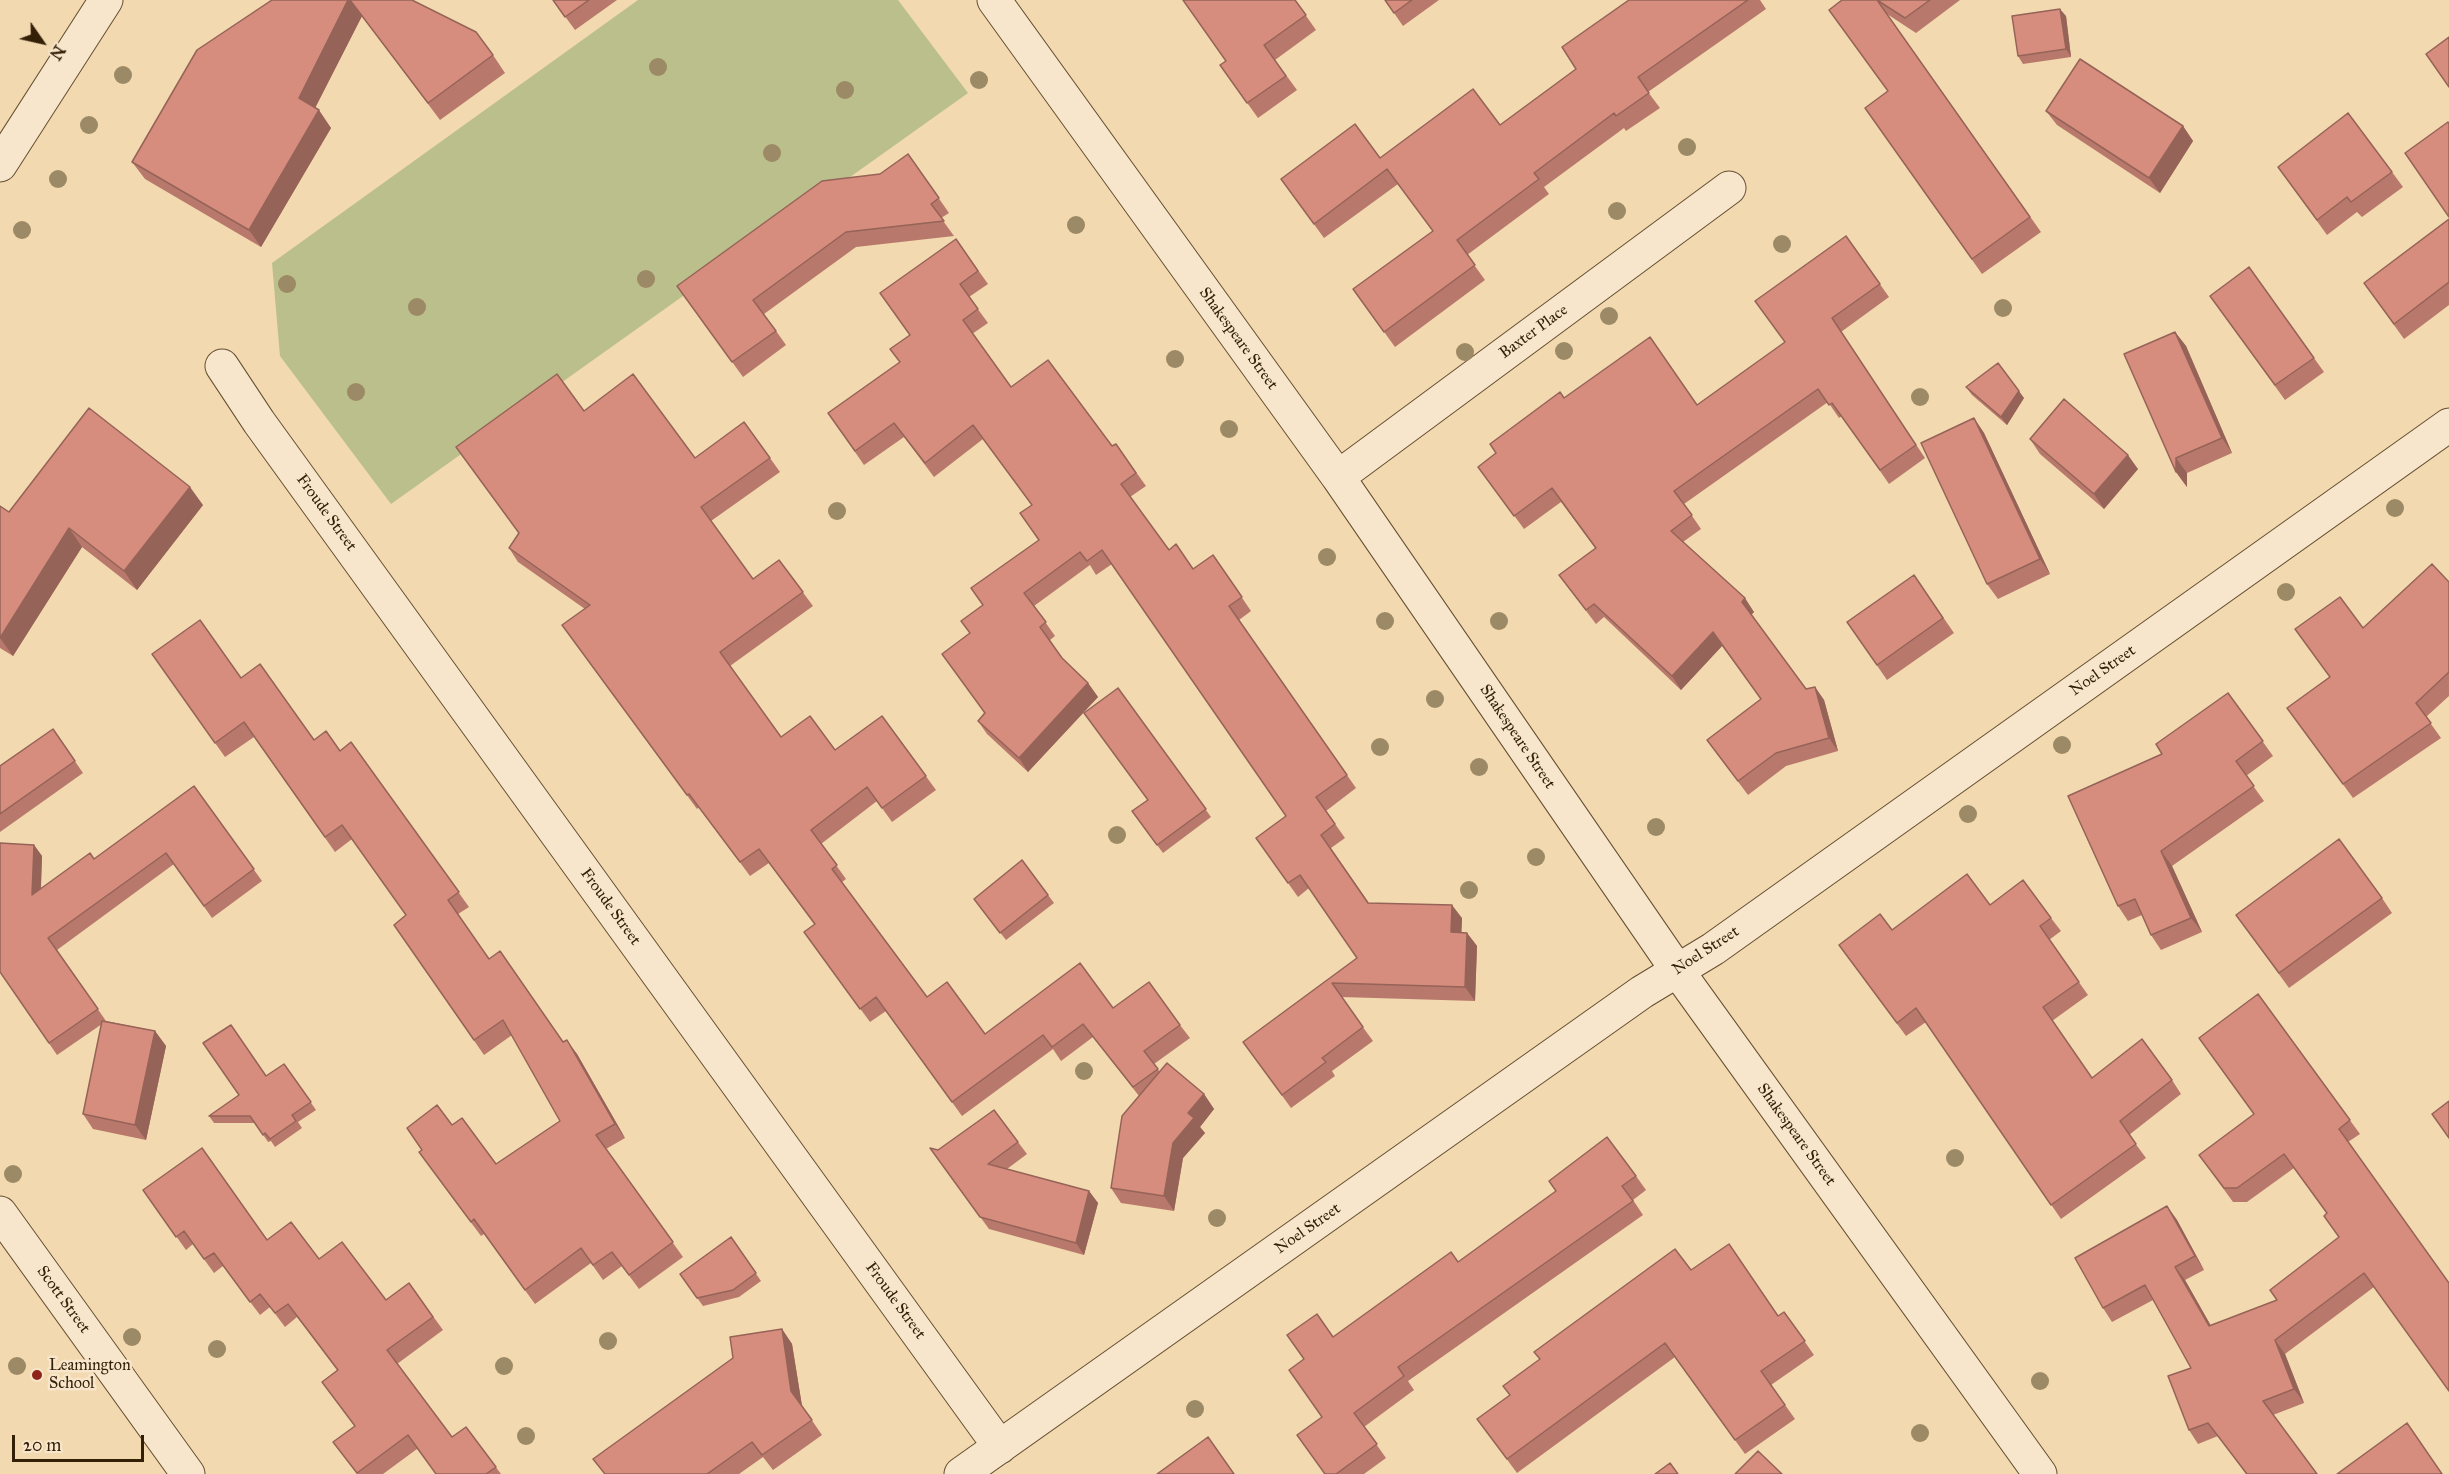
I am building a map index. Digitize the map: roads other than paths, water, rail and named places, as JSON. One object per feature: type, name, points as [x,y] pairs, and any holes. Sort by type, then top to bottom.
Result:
[{"type":"street","points":[[0,165],[106,0]]},
{"type":"street","name":"Shakespeare Street","points":[[994,0],[1338,477],[1677,970],[2040,1474]]},
{"type":"street","name":"Baxter Place","points":[[1338,477],[1730,188]]},
{"type":"street","name":"Froude Street","points":[[222,366],[1000,1447]]},
{"type":"street","name":"Noel Street","points":[[961,1474],[1677,970],[1713,949],[2449,425]]},
{"type":"street","name":"Scott Street","points":[[0,1213],[188,1474]]},
{"type":"place","name":"Leamington School","points":[[37,1375]]}]
